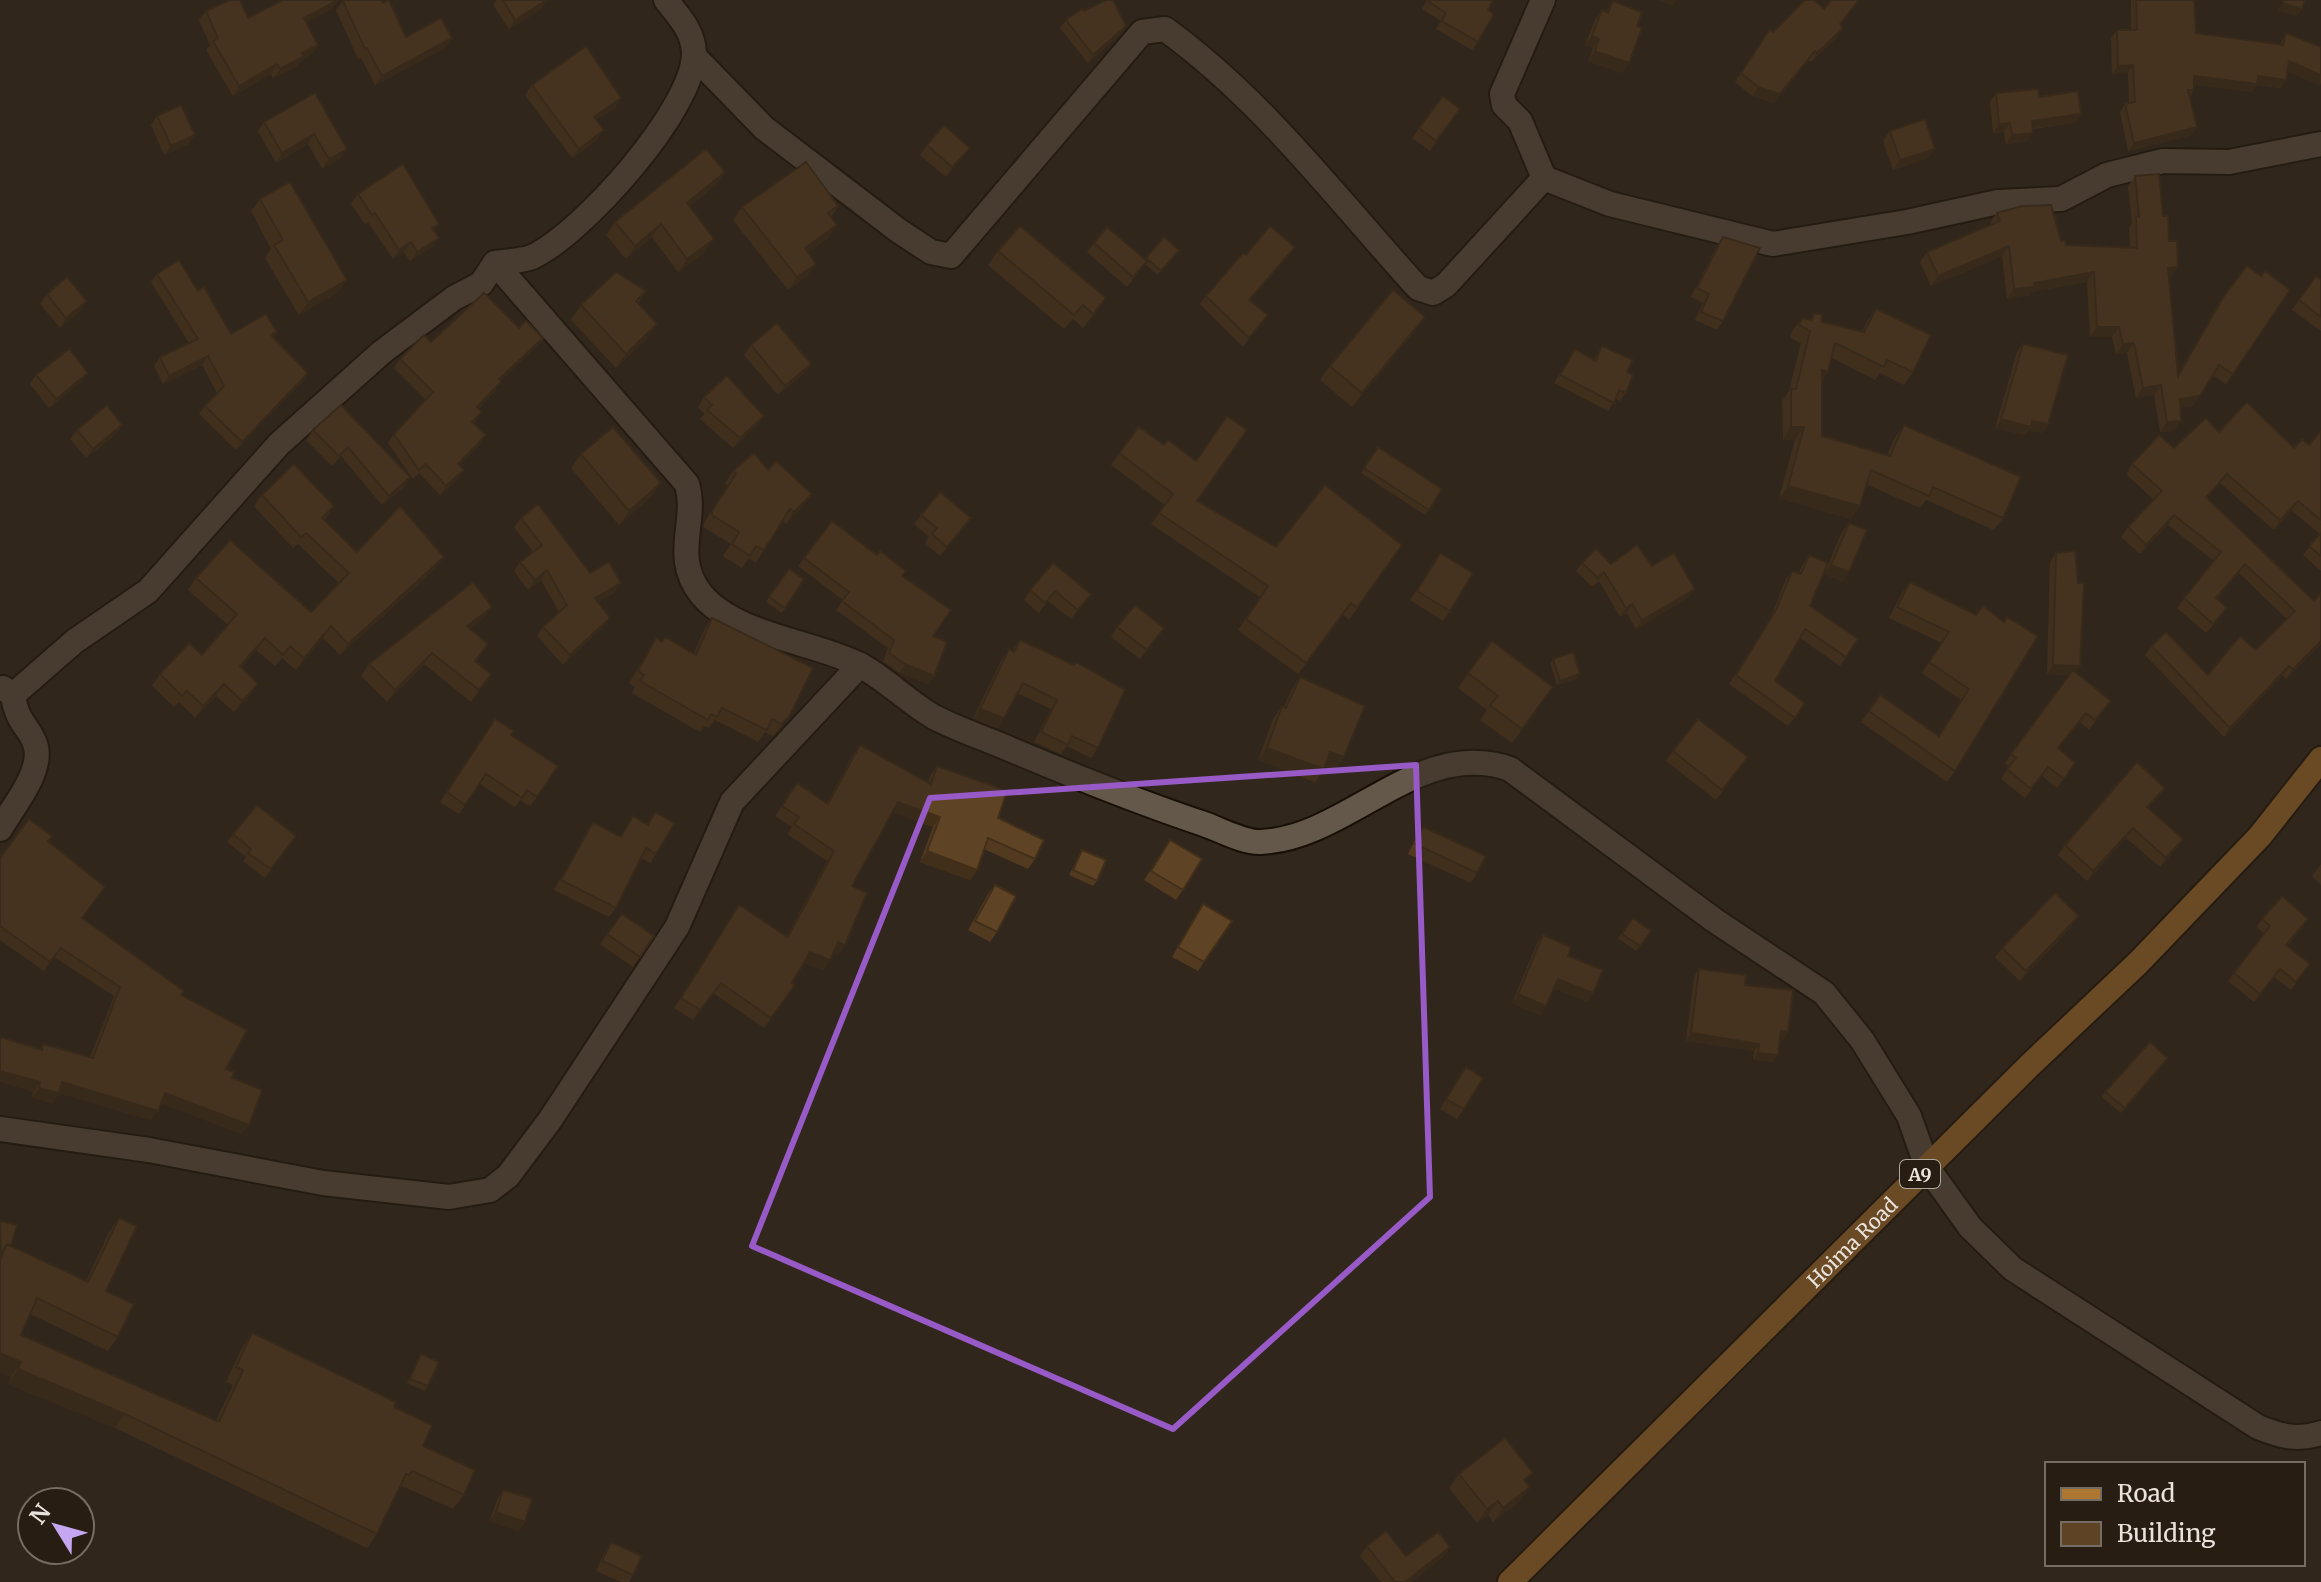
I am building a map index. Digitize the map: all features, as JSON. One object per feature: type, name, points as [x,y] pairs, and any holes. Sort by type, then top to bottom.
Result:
[{"type":"main road","name":"Hoima Road","points":[[1510,1582],[1927,1167],[2138,963],[2238,859],[2321,759]]},
{"type":"street","points":[[0,829],[30,776],[36,759],[36,746],[16,715],[7,691],[148,591],[279,444],[382,352],[454,298],[481,284],[495,263],[531,258],[575,228],[645,152],[682,93],[694,56],[691,31],[666,0]]},
{"type":"street","points":[[1543,0],[1502,94],[1504,105],[1520,121],[1544,178],[1610,204],[1773,244],[1907,222],[1998,202],[2061,199],[2107,175],[2163,161],[2229,162],[2321,144]]},
{"type":"street","points":[[694,56],[775,137],[899,231],[931,252],[951,256],[1142,32],[1165,29],[1210,62],[1266,115],[1418,288],[1433,293],[1446,285],[1544,178]]},
{"type":"street","points":[[495,263],[687,484],[693,503],[684,537],[690,574],[713,606],[739,621],[860,665],[934,716],[1120,796],[1258,842],[1286,839],[1435,768],[1466,762],[1490,762],[1510,769],[1714,920],[1824,993],[1862,1040],[1909,1116],[1927,1167],[1980,1238],[2013,1269],[2081,1316],[2258,1427],[2281,1437],[2308,1438],[2321,1433]]},
{"type":"street","points":[[0,1129],[149,1150],[323,1183],[449,1197],[490,1190],[508,1176],[550,1120],[677,927],[732,802],[860,665]]},
{"type":"highlighted area","points":[[1416,765],[1430,1197],[1173,1429],[752,1246],[930,798]]},
{"type":"building","points":[[230,0],[240,0],[248,18],[283,0],[338,0],[304,18],[318,45],[280,69],[277,64],[239,86],[213,41],[218,38],[206,11]]},
{"type":"building","points":[[345,0],[381,0],[383,3],[389,0],[406,37],[441,18],[452,38],[382,76],[365,49]]},
{"type":"building","points":[[503,0],[547,0],[515,20]]},
{"type":"building","points":[[1106,0],[1113,0],[1126,26],[1093,55],[1066,20],[1082,9],[1084,11]]},
{"type":"building","points":[[1428,0],[1493,0],[1488,10],[1494,14],[1478,42],[1442,21],[1446,13]]},
{"type":"building","points":[[1805,0],[1814,0],[1824,9],[1831,0],[1859,0],[1840,24],[1843,28],[1817,53],[1815,51],[1780,94],[1758,87],[1741,73],[1770,29],[1773,32]]},
{"type":"building","points":[[2136,0],[2194,0],[2196,33],[2283,45],[2286,33],[2321,47],[2321,75],[2289,61],[2286,80],[2258,76],[2257,84],[2194,76],[2194,90],[2188,90],[2197,127],[2134,143],[2125,104],[2135,102],[2133,65],[2118,66],[2117,30],[2137,30]]},
{"type":"building","points":[[2284,0],[2305,0],[2302,9],[2283,3]]},
{"type":"building","points":[[1613,1],[1642,12],[1637,26],[1642,28],[1629,63],[1595,51],[1599,39],[1592,36],[1602,10],[1608,13]]},
{"type":"building","points":[[586,46],[621,98],[594,117],[604,130],[579,149],[532,85]]},
{"type":"building","points":[[2038,89],[2039,97],[2078,91],[2081,114],[2032,121],[2033,133],[2012,135],[2010,123],[1999,124],[1996,93]]},
{"type":"building","points":[[315,93],[347,149],[329,159],[314,134],[282,153],[264,122]]},
{"type":"building","points":[[1443,96],[1460,109],[1436,141],[1419,128]]},
{"type":"building","points":[[181,105],[195,135],[171,146],[157,116]]},
{"type":"building","points":[[1925,119],[1935,149],[1900,160],[1890,131]]},
{"type":"building","points":[[944,125],[970,148],[952,167],[927,145]]},
{"type":"building","points":[[706,149],[725,172],[687,203],[714,239],[687,259],[661,224],[635,246],[615,222]]},
{"type":"building","points":[[806,162],[838,206],[828,213],[837,225],[805,248],[816,264],[797,277],[742,207]]},
{"type":"building","points":[[403,164],[439,224],[432,228],[439,238],[417,252],[411,242],[399,250],[375,213],[372,215],[358,194]]},
{"type":"building","points":[[2159,174],[2163,216],[2168,216],[2169,241],[2177,241],[2178,267],[2168,268],[2178,376],[2224,296],[2247,266],[2261,276],[2265,271],[2290,290],[2233,374],[2219,365],[2200,396],[2180,399],[2181,421],[2167,422],[2161,385],[2143,388],[2134,343],[2123,344],[2119,327],[2097,327],[2094,272],[2034,283],[2035,287],[2014,289],[2009,246],[1938,276],[1927,252],[2000,221],[1997,213],[2022,206],[2051,205],[2061,241],[2065,241],[2066,245],[2137,248],[2136,217],[2139,217],[2135,176]]},
{"type":"building","points":[[290,182],[347,280],[308,302],[274,245],[283,240],[260,199]]},
{"type":"building","points":[[1020,226],[1106,298],[1093,314],[1083,305],[1074,315],[998,251]]},
{"type":"building","points":[[1270,226],[1295,247],[1249,300],[1268,315],[1249,338],[1206,296]]},
{"type":"building","points":[[1107,227],[1147,261],[1133,277],[1094,243]]},
{"type":"building","points":[[1164,237],[1179,250],[1161,271],[1146,258]]},
{"type":"building","points":[[1723,237],[1760,248],[1723,321],[1701,312],[1709,294],[1697,288]]},
{"type":"building","points":[[179,260],[198,291],[204,287],[231,334],[266,314],[277,332],[271,335],[308,373],[242,442],[205,406],[224,386],[208,356],[169,376],[160,357],[198,339],[157,274]]},
{"type":"building","points":[[616,272],[646,291],[636,301],[657,324],[626,354],[581,305]]},
{"type":"building","points":[[2316,276],[2321,280],[2321,317],[2299,300]]},
{"type":"building","points":[[67,277],[87,301],[66,318],[47,294]]},
{"type":"building","points":[[1393,290],[1425,317],[1362,393],[1330,366]]},
{"type":"building","points":[[484,293],[519,328],[526,321],[543,338],[499,379],[501,382],[477,407],[482,412],[472,422],[486,435],[458,464],[464,470],[446,486],[426,464],[419,470],[394,434],[433,392],[400,359],[424,335],[431,342]]},
{"type":"building","points":[[1876,309],[1931,335],[1913,372],[1887,360],[1884,367],[1835,343],[1828,372],[1822,370],[1822,436],[1890,456],[1904,425],[2021,477],[2003,518],[1933,487],[1929,496],[1871,470],[1860,506],[1788,486],[1804,427],[1791,427],[1791,389],[1796,389],[1810,331],[1799,325],[1802,318],[1812,320],[1814,314],[1822,314],[1822,322],[1864,332]]},
{"type":"building","points":[[777,323],[811,364],[785,386],[751,345]]},
{"type":"building","points":[[2023,344],[2068,355],[2048,424],[2032,421],[2031,427],[2001,419]]},
{"type":"building","points":[[1602,346],[1633,360],[1627,372],[1633,375],[1626,393],[1619,390],[1614,403],[1560,375],[1575,349],[1596,361]]},
{"type":"building","points":[[69,349],[88,373],[56,399],[36,375]]},
{"type":"building","points":[[727,376],[764,416],[740,438],[707,410],[712,405],[704,397]]},
{"type":"building","points":[[2247,402],[2294,448],[2302,439],[2309,445],[2321,431],[2321,520],[2298,501],[2280,520],[2227,474],[2206,497],[2314,601],[2321,593],[2321,641],[2293,669],[2289,666],[2230,728],[2152,646],[2166,632],[2208,675],[2240,636],[2256,650],[2295,611],[2245,564],[2216,598],[2227,608],[2213,624],[2184,598],[2221,552],[2174,515],[2146,545],[2128,527],[2162,491],[2132,464],[2159,435],[2174,448],[2206,418],[2219,432]]},
{"type":"building","points":[[107,405],[122,425],[93,449],[77,430]]},
{"type":"building","points":[[341,405],[410,477],[389,496],[348,447],[339,456],[313,430]]},
{"type":"building","points":[[1227,416],[1247,430],[1197,501],[1276,547],[1325,485],[1402,545],[1357,608],[1351,603],[1306,663],[1246,619],[1268,586],[1159,513],[1173,494],[1119,453],[1139,427],[1164,445],[1168,440],[1196,461]]},
{"type":"building","points":[[613,427],[661,483],[629,511],[581,454]]},
{"type":"building","points":[[1378,447],[1442,489],[1429,510],[1364,468]]},
{"type":"building","points":[[754,453],[768,470],[776,461],[812,494],[794,512],[790,509],[764,550],[756,546],[750,556],[732,544],[739,532],[712,515],[712,511],[736,474],[733,471]]},
{"type":"building","points":[[294,464],[334,506],[322,518],[357,552],[400,506],[444,557],[348,644],[331,626],[304,658],[290,646],[283,655],[265,638],[240,666],[258,684],[242,701],[224,684],[203,706],[187,691],[182,696],[160,674],[189,643],[202,655],[237,614],[196,578],[230,540],[311,612],[349,573],[306,533],[301,537],[262,495]]},
{"type":"building","points":[[940,492],[971,518],[947,547],[932,534],[937,528],[921,515]]},
{"type":"building","points":[[538,504],[590,573],[609,562],[621,583],[595,598],[610,618],[570,655],[543,627],[567,605],[547,570],[535,580],[520,562],[542,545],[521,518]]},
{"type":"building","points":[[832,521],[877,555],[880,551],[906,571],[902,576],[951,610],[933,636],[947,642],[934,676],[905,664],[889,653],[894,640],[842,601],[849,592],[804,558]]},
{"type":"building","points":[[1849,523],[1867,530],[1849,572],[1831,565]]},
{"type":"building","points":[[2321,533],[2321,556],[2309,546]]},
{"type":"building","points":[[1637,545],[1652,566],[1674,553],[1695,589],[1642,620],[1632,604],[1626,608],[1604,572],[1598,578],[1582,563],[1596,549],[1611,564]]},
{"type":"building","points":[[2075,551],[2078,583],[2084,583],[2080,666],[2053,665],[2056,553]]},
{"type":"building","points":[[1440,553],[1473,573],[1450,611],[1417,591]]},
{"type":"building","points":[[1809,555],[1828,563],[1810,606],[1858,639],[1846,657],[1805,629],[1775,681],[1805,703],[1795,718],[1736,675],[1777,608],[1792,571],[1801,574]]},
{"type":"building","points":[[1053,563],[1091,594],[1078,610],[1055,591],[1045,603],[1030,590]]},
{"type":"building","points":[[789,569],[804,579],[785,608],[769,597]]},
{"type":"building","points":[[473,582],[492,607],[467,626],[488,644],[475,661],[491,674],[479,690],[432,653],[395,690],[369,664]]},
{"type":"building","points":[[1910,582],[1976,615],[1983,606],[2004,622],[2007,617],[2038,636],[1955,771],[1869,711],[1880,695],[1939,736],[1969,689],[1929,662],[1949,632],[1897,607]]},
{"type":"building","points":[[1135,605],[1164,628],[1147,650],[1117,627]]},
{"type":"building","points":[[712,618],[813,668],[789,717],[781,724],[772,719],[767,730],[722,708],[717,717],[711,714],[708,720],[640,681],[644,675],[638,671],[656,638],[662,642],[665,637],[696,655]]},
{"type":"building","points":[[1020,640],[1074,665],[1076,662],[1125,690],[1098,748],[1072,736],[1068,745],[1041,732],[1057,700],[1023,683],[1004,718],[980,709],[1009,649],[1014,652]]},
{"type":"building","points":[[1492,641],[1553,687],[1522,729],[1490,705],[1498,696],[1468,673]]},
{"type":"building","points":[[1573,652],[1580,674],[1560,681],[1553,659]]},
{"type":"building","points":[[2073,670],[2111,701],[2095,720],[2086,713],[2058,748],[2075,763],[2064,779],[2048,767],[2031,789],[2007,769],[2016,758],[2011,754]]},
{"type":"building","points":[[1300,677],[1365,706],[1344,757],[1330,752],[1324,769],[1267,748],[1282,706],[1286,708]]},
{"type":"building","points":[[495,719],[514,731],[511,735],[558,766],[537,797],[527,790],[522,798],[486,774],[465,805],[447,792]]},
{"type":"building","points":[[1698,719],[1748,757],[1722,790],[1673,751]]},
{"type":"building","points":[[860,745],[931,784],[937,766],[1007,791],[998,818],[1044,840],[1035,859],[988,838],[977,870],[927,851],[940,817],[898,802],[852,886],[867,893],[845,945],[838,942],[830,960],[810,952],[792,983],[795,985],[771,1018],[721,983],[700,1010],[681,998],[739,905],[788,937],[834,851],[794,824],[799,817],[782,806],[797,783],[828,804]]},
{"type":"building","points":[[2137,762],[2165,788],[2147,807],[2183,839],[2166,858],[2133,828],[2093,871],[2065,845]]},
{"type":"building","points":[[257,805],[296,836],[271,869],[248,853],[251,849],[233,834]]},
{"type":"building","points":[[655,812],[675,823],[656,854],[646,848],[616,908],[561,880],[593,822],[621,837],[633,816],[648,825]]},
{"type":"building","points":[[29,819],[52,836],[48,841],[105,887],[82,918],[184,991],[181,995],[247,1030],[226,1069],[234,1072],[232,1078],[262,1090],[249,1125],[165,1093],[158,1111],[62,1082],[59,1093],[39,1088],[40,1082],[0,1071],[0,1037],[42,1050],[43,1044],[93,1058],[120,987],[61,948],[50,962],[0,926],[0,858]]},
{"type":"building","points":[[1423,827],[1486,856],[1477,873],[1415,844]]},
{"type":"building","points":[[1170,840],[1202,859],[1183,890],[1151,871]]},
{"type":"building","points":[[1082,850],[1106,860],[1097,881],[1073,870]]},
{"type":"building","points":[[995,885],[1016,896],[997,932],[975,921]]},
{"type":"building","points":[[2055,893],[2079,916],[2026,971],[2002,948]]},
{"type":"building","points":[[2282,896],[2308,919],[2286,945],[2310,964],[2296,982],[2280,969],[2260,994],[2234,973],[2270,926],[2262,919]]},
{"type":"building","points":[[1203,904],[1232,921],[1204,962],[1178,947]]},
{"type":"building","points":[[622,914],[654,936],[640,957],[607,934]]},
{"type":"building","points":[[1633,918],[1651,931],[1640,946],[1622,934]]},
{"type":"building","points":[[1543,935],[1571,947],[1568,956],[1603,970],[1593,993],[1558,979],[1546,1006],[1518,994]]},
{"type":"building","points":[[1699,969],[1746,975],[1745,985],[1793,990],[1788,1032],[1781,1031],[1778,1055],[1758,1053],[1759,1044],[1691,1033]]},
{"type":"building","points":[[2150,1042],[2168,1058],[2125,1108],[2105,1092]]},
{"type":"building","points":[[1466,1067],[1483,1078],[1464,1109],[1446,1099]]},
{"type":"building","points":[[119,1218],[137,1226],[106,1291],[134,1304],[118,1337],[37,1298],[21,1335],[219,1422],[243,1370],[236,1367],[252,1333],[396,1402],[394,1407],[432,1425],[423,1446],[475,1470],[464,1495],[412,1471],[406,1474],[377,1534],[125,1414],[18,1369],[21,1362],[0,1353],[0,1260],[7,1244],[88,1282]]},
{"type":"building","points":[[0,1221],[17,1225],[11,1246],[7,1244],[1,1253]]},
{"type":"building","points":[[421,1354],[439,1362],[428,1386],[410,1379]]},
{"type":"building","points":[[1505,1438],[1533,1473],[1524,1480],[1530,1487],[1503,1508],[1498,1501],[1487,1509],[1459,1474]]},
{"type":"building","points":[[503,1490],[532,1499],[525,1522],[496,1512]]},
{"type":"building","points":[[1386,1531],[1406,1556],[1438,1532],[1450,1547],[1405,1582],[1395,1582],[1367,1546]]},
{"type":"building","points":[[611,1542],[642,1556],[633,1575],[602,1561]]}]
